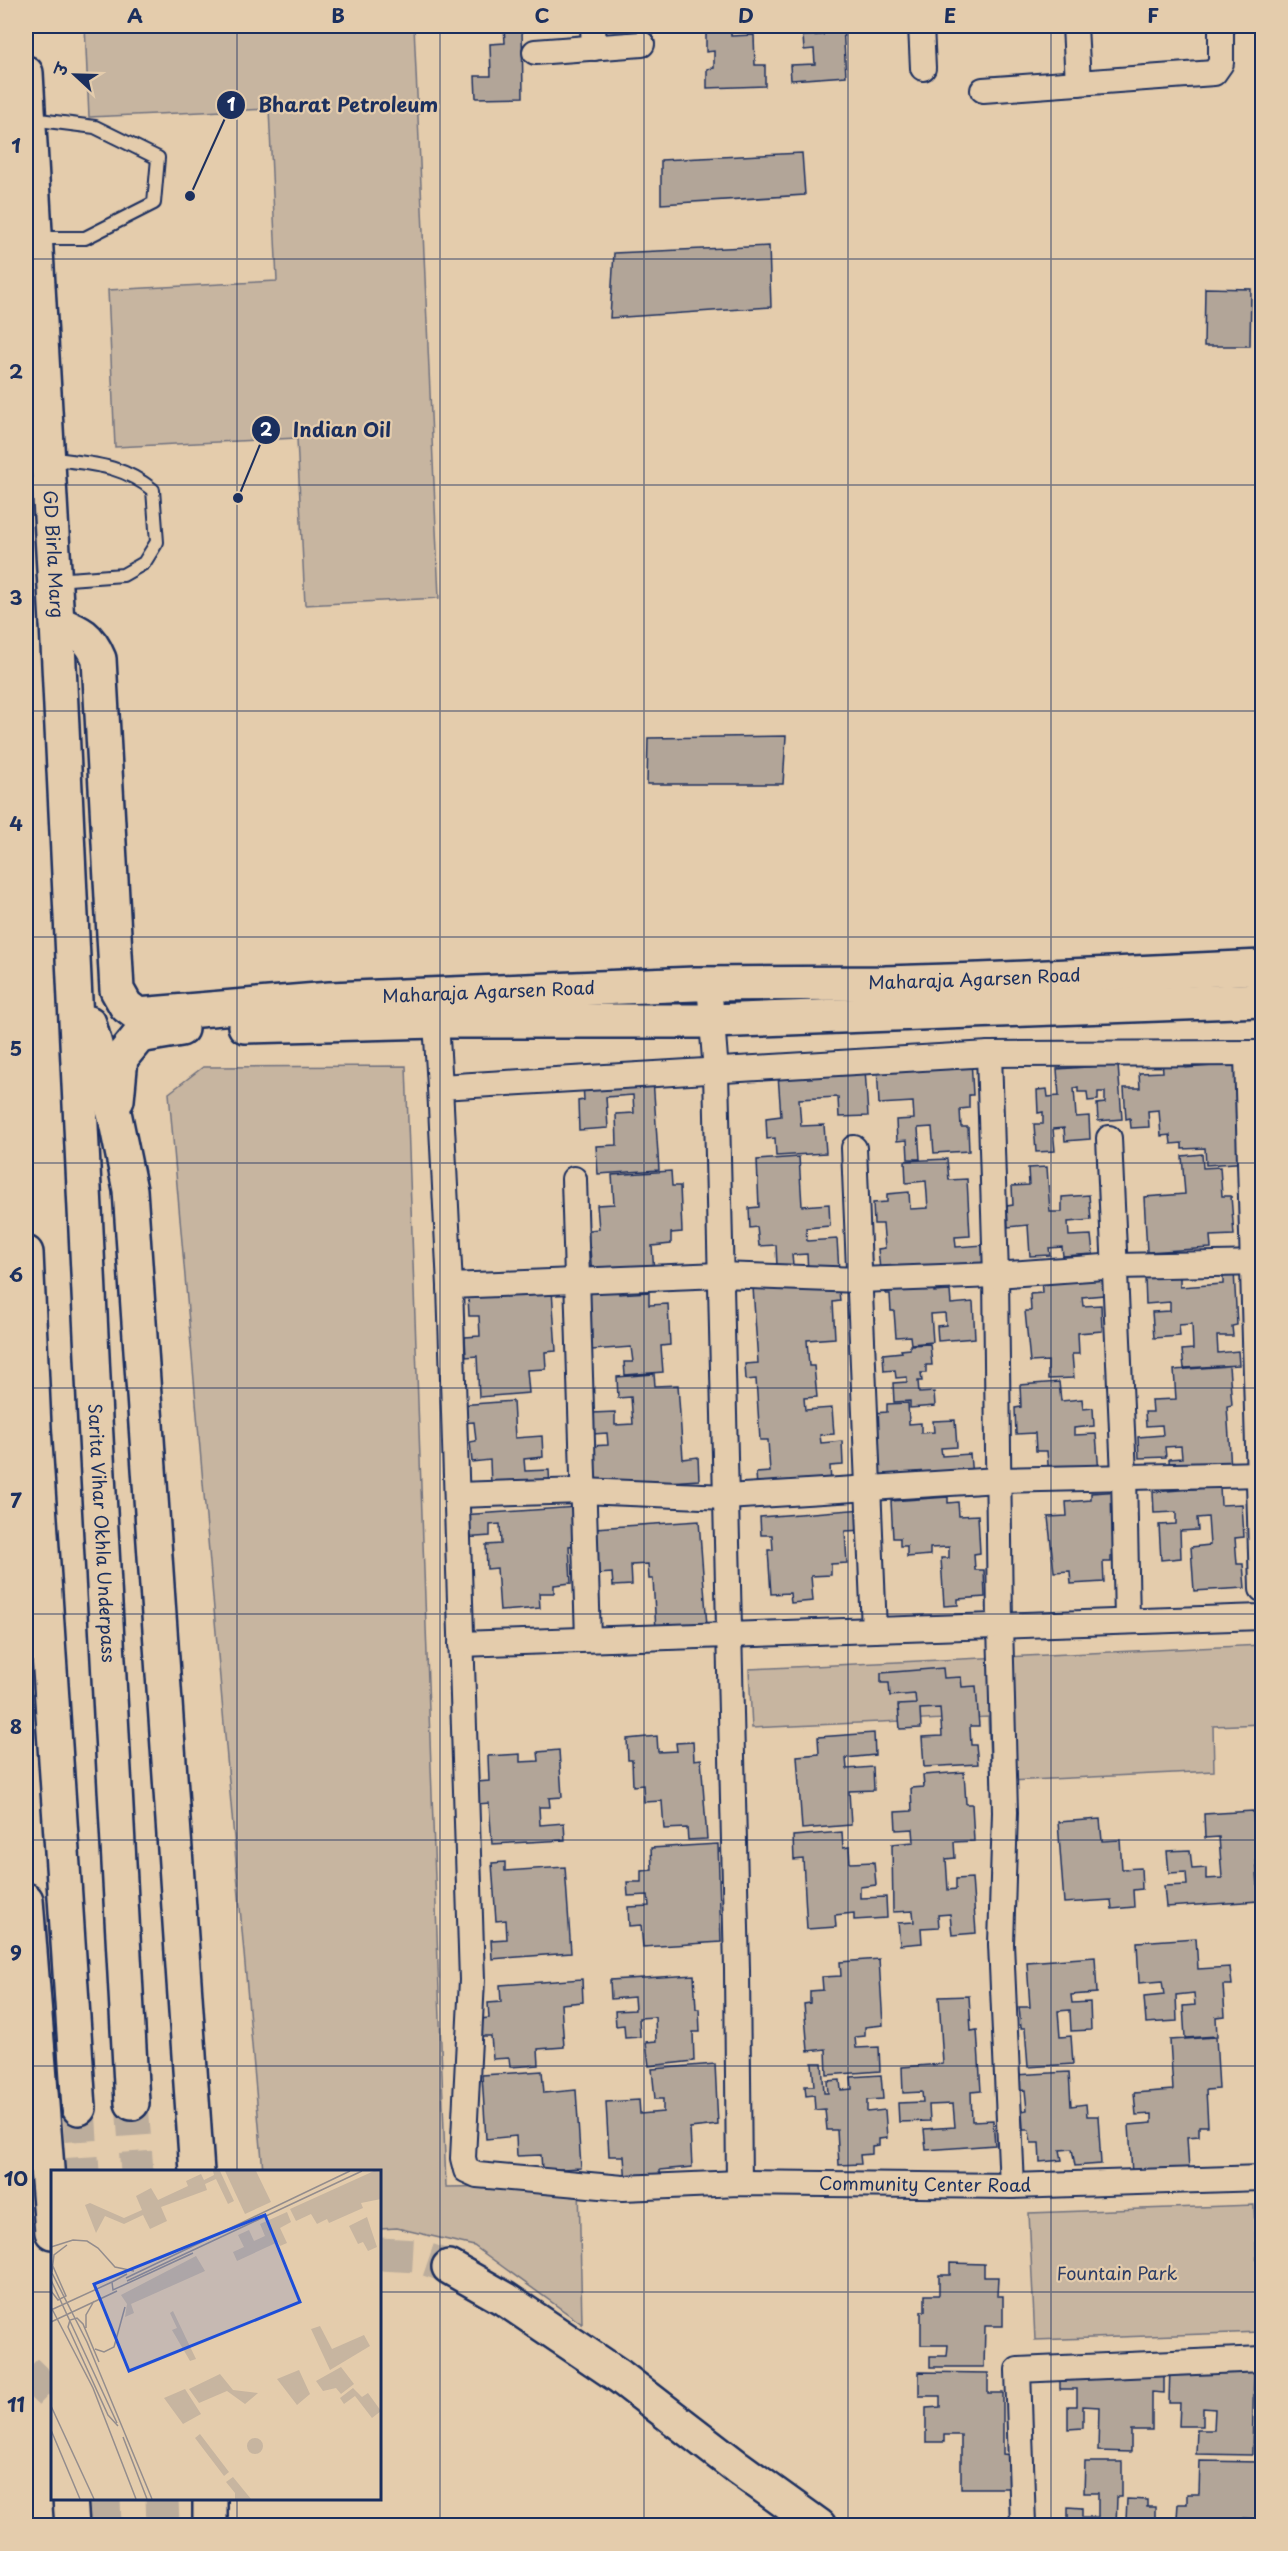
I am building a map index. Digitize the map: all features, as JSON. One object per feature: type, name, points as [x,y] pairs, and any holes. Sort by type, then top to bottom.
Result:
[{"type":"main road","name":"GD Birla Marg","points":[[26,73],[57,623],[73,963]]},
{"type":"main road","name":"Maharaja Agarsen Road","points":[[57,623],[81,632],[92,643],[99,659],[117,990],[126,1006],[138,1015],[330,999],[435,1008],[712,1021],[1263,1000]]},
{"type":"main road","points":[[73,963],[115,1117],[130,1190],[197,2170]]},
{"type":"main road","name":"Sarita Vihar Okhla Underpass","points":[[73,963],[94,1419],[132,2103]]},
{"type":"main road","name":"Maharaja Agarsen Road","points":[[115,1117],[121,1058],[133,1043],[140,1036],[191,1028],[709,983],[897,983],[1263,967]]},
{"type":"main road","points":[[26,1253],[34,1428],[79,2108]]},
{"type":"main road","points":[[26,1900],[28,1979],[51,2221]]},
{"type":"main road","points":[[449,2267],[505,2299],[619,2376],[737,2467],[819,2526]]},
{"type":"main road","points":[[70,2500],[72,2526]]},
{"type":"main road","points":[[210,2500],[210,2526]]},
{"type":"street","points":[[921,26],[923,69]]},
{"type":"street","points":[[1075,26],[1078,83]]},
{"type":"street","points":[[983,90],[1214,73],[1221,63],[1221,26]]},
{"type":"street","points":[[535,52],[593,37],[642,44]]},
{"type":"street","points":[[709,983],[716,1072],[737,1970],[739,2183]]},
{"type":"street","points":[[435,1008],[450,1286],[462,1644],[1263,1617]]},
{"type":"street","points":[[441,1087],[989,1054],[1255,1054],[1263,1589]]},
{"type":"street","points":[[989,1054],[996,1275],[1000,1625],[1005,1812],[1001,1944],[1012,2186]]},
{"type":"street","points":[[1109,1138],[1124,1475],[1127,1621]]},
{"type":"street","points":[[854,1148],[874,1630]]},
{"type":"street","points":[[574,1179],[588,1639]]},
{"type":"street","points":[[450,1286],[720,1275],[859,1280],[996,1275],[1116,1266],[1258,1263]]},
{"type":"street","points":[[457,1495],[582,1491],[726,1497],[998,1480],[1124,1475],[1261,1474]]},
{"type":"street","name":"Community Center Road","points":[[462,1644],[472,1980],[463,2158],[466,2170],[477,2175],[623,2188],[739,2183],[1012,2186],[1263,2178]]},
{"type":"street","points":[[1023,2526],[1018,2370],[1263,2359]]},
{"type":"lane","points":[[28,118],[95,127],[158,158],[154,204],[86,238],[35,238]]},
{"type":"lane","points":[[47,458],[115,467],[138,478],[153,490],[157,542],[144,562],[123,575],[54,580]]},
{"type":"green space","points":[[85,26],[414,26],[439,598],[305,605],[297,438],[115,447],[108,290],[277,281],[269,109],[89,117]]},
{"type":"green space","points":[[406,1066],[446,2187],[579,2185],[582,2324],[474,2246],[397,2228],[381,2229],[381,2170],[263,2170],[169,1093],[203,1067]]},
{"type":"green space","points":[[1262,1645],[1262,1724],[1213,1726],[1214,1771],[991,1782],[988,1717],[752,1728],[749,1669]]},
{"type":"green space","name":"Fountain Park","points":[[1254,2205],[1260,2332],[1035,2340],[1029,2213]]},
{"type":"building","points":[[504,26],[522,26],[523,97],[476,98],[475,76],[491,76],[490,44],[505,43]]},
{"type":"building","points":[[706,26],[731,26],[731,36],[754,35],[755,65],[765,65],[765,86],[707,88],[707,69],[714,68],[714,51],[706,52]]},
{"type":"building","points":[[823,26],[843,26],[846,76],[791,80],[790,65],[815,64],[814,49],[804,50],[803,36],[823,35]]},
{"type":"building","points":[[802,153],[805,195],[661,204],[661,160]]},
{"type":"building","points":[[769,246],[771,307],[610,318],[614,253]]},
{"type":"building","points":[[1205,288],[1251,289],[1250,346],[1204,346]]},
{"type":"building","points":[[786,736],[783,784],[647,784],[648,738]]},
{"type":"building","points":[[971,1058],[973,1095],[969,1095],[969,1108],[960,1109],[961,1127],[968,1127],[969,1151],[934,1153],[932,1127],[918,1128],[920,1159],[908,1159],[907,1140],[897,1141],[896,1120],[914,1119],[913,1102],[879,1104],[877,1064]]},
{"type":"building","points":[[1183,1058],[1185,1068],[1243,1064],[1249,1162],[1206,1165],[1205,1148],[1182,1149],[1182,1143],[1171,1144],[1170,1135],[1161,1136],[1159,1110],[1148,1111],[1149,1127],[1131,1128],[1130,1118],[1126,1119],[1124,1088],[1140,1088],[1139,1073],[1163,1072],[1162,1059]]},
{"type":"building","points":[[1118,1065],[1122,1119],[1098,1121],[1097,1104],[1105,1103],[1105,1092],[1098,1092],[1098,1100],[1088,1101],[1087,1092],[1078,1092],[1078,1087],[1074,1088],[1076,1117],[1089,1116],[1090,1139],[1065,1141],[1064,1128],[1053,1129],[1055,1151],[1036,1152],[1034,1124],[1043,1124],[1043,1112],[1038,1113],[1037,1090],[1047,1089],[1048,1097],[1059,1096],[1057,1069]]},
{"type":"building","points":[[865,1069],[868,1116],[839,1117],[838,1097],[799,1099],[801,1126],[824,1125],[826,1153],[776,1156],[775,1138],[767,1139],[766,1118],[781,1116],[778,1075]]},
{"type":"building","points":[[653,1078],[659,1170],[598,1174],[596,1146],[617,1145],[616,1114],[634,1113],[633,1095],[606,1097],[608,1128],[579,1130],[578,1101],[584,1100],[583,1083]]},
{"type":"building","points":[[1202,1154],[1203,1168],[1220,1167],[1222,1196],[1231,1196],[1234,1235],[1210,1236],[1211,1248],[1147,1252],[1144,1197],[1185,1194],[1182,1156]]},
{"type":"building","points":[[799,1157],[802,1206],[829,1204],[830,1226],[806,1228],[807,1241],[837,1239],[839,1271],[808,1273],[807,1254],[792,1255],[793,1265],[777,1266],[776,1245],[759,1246],[757,1227],[750,1228],[749,1208],[759,1207],[757,1160]]},
{"type":"building","points":[[947,1159],[949,1180],[967,1179],[970,1236],[955,1237],[956,1247],[984,1245],[986,1271],[880,1270],[878,1249],[885,1248],[883,1224],[874,1224],[873,1203],[887,1202],[887,1194],[909,1192],[910,1209],[928,1208],[926,1181],[906,1183],[905,1161]]},
{"type":"building","points":[[1047,1167],[1050,1212],[1062,1212],[1062,1197],[1089,1195],[1091,1220],[1068,1222],[1069,1236],[1091,1235],[1093,1254],[1063,1256],[1062,1247],[1049,1248],[1050,1255],[1030,1256],[1028,1225],[1008,1227],[1007,1206],[1013,1205],[1012,1186],[1029,1185],[1028,1168]]},
{"type":"building","points":[[671,1171],[672,1186],[680,1186],[682,1232],[671,1233],[671,1244],[652,1246],[654,1272],[592,1277],[590,1248],[583,1249],[582,1231],[599,1229],[597,1205],[614,1204],[612,1175]]},
{"type":"building","points":[[1223,1271],[1234,1271],[1237,1325],[1232,1326],[1233,1336],[1217,1336],[1218,1353],[1238,1351],[1239,1365],[1184,1368],[1182,1350],[1193,1349],[1192,1324],[1179,1325],[1180,1336],[1154,1338],[1152,1312],[1170,1311],[1170,1302],[1146,1304],[1145,1278],[1180,1276],[1180,1287],[1223,1284]]},
{"type":"building","points":[[1041,1275],[1103,1275],[1104,1295],[1082,1297],[1083,1306],[1101,1305],[1102,1331],[1078,1333],[1079,1354],[1072,1354],[1074,1378],[1048,1379],[1048,1361],[1030,1362],[1025,1311],[1031,1311],[1030,1294],[1042,1293]]},
{"type":"building","points":[[838,1281],[840,1301],[833,1302],[835,1338],[807,1340],[809,1366],[814,1366],[817,1397],[804,1398],[805,1410],[832,1408],[834,1434],[820,1435],[821,1443],[842,1441],[843,1465],[830,1466],[831,1483],[757,1487],[756,1473],[770,1472],[768,1440],[760,1440],[756,1379],[746,1380],[745,1364],[758,1363],[753,1287]]},
{"type":"building","points":[[618,1283],[619,1294],[649,1292],[649,1305],[668,1304],[670,1345],[661,1346],[663,1372],[625,1375],[624,1362],[633,1362],[631,1347],[592,1350],[588,1285]]},
{"type":"building","points":[[885,1284],[934,1288],[934,1292],[950,1291],[951,1304],[973,1302],[975,1338],[938,1341],[937,1326],[946,1325],[945,1313],[931,1314],[933,1342],[911,1344],[910,1336],[896,1337],[894,1311],[891,1311],[890,1294],[886,1294]]},
{"type":"building","points":[[552,1290],[556,1351],[545,1352],[546,1369],[527,1370],[529,1393],[479,1397],[477,1356],[466,1357],[465,1337],[480,1336],[479,1316],[469,1316],[468,1295]]},
{"type":"building","points":[[930,1344],[932,1365],[926,1365],[926,1373],[921,1373],[922,1381],[918,1381],[919,1393],[934,1392],[935,1406],[910,1408],[910,1401],[894,1402],[893,1383],[907,1382],[907,1377],[896,1378],[895,1370],[884,1371],[883,1354],[902,1352],[901,1350],[910,1349],[910,1345]]},
{"type":"building","points":[[1229,1366],[1232,1405],[1227,1406],[1231,1469],[1170,1474],[1169,1459],[1182,1458],[1181,1446],[1165,1447],[1166,1457],[1139,1458],[1138,1437],[1163,1435],[1162,1425],[1146,1426],[1145,1412],[1153,1412],[1152,1400],[1176,1399],[1174,1370]]},
{"type":"building","points":[[654,1374],[655,1386],[678,1385],[683,1459],[698,1457],[699,1480],[591,1487],[589,1446],[608,1445],[607,1433],[593,1434],[592,1413],[615,1412],[615,1425],[633,1424],[631,1397],[618,1398],[617,1377]]},
{"type":"building","points":[[1059,1382],[1061,1401],[1082,1399],[1083,1409],[1093,1408],[1094,1426],[1074,1428],[1074,1435],[1096,1434],[1099,1473],[1049,1477],[1047,1451],[1036,1451],[1035,1433],[1016,1434],[1015,1408],[1021,1407],[1020,1385]]},
{"type":"building","points":[[513,1401],[515,1438],[542,1436],[543,1457],[524,1459],[525,1471],[549,1470],[550,1489],[491,1486],[490,1460],[472,1462],[470,1442],[476,1441],[474,1422],[461,1423],[459,1405]]},
{"type":"building","points":[[908,1403],[909,1424],[921,1423],[921,1433],[934,1432],[933,1421],[955,1420],[957,1447],[941,1448],[942,1456],[970,1454],[972,1477],[878,1483],[873,1413],[887,1412],[887,1404]]},
{"type":"building","points":[[1220,1487],[1221,1505],[1242,1504],[1244,1537],[1235,1538],[1237,1564],[1243,1564],[1245,1588],[1194,1591],[1191,1547],[1210,1545],[1208,1517],[1197,1518],[1198,1530],[1180,1531],[1181,1558],[1161,1560],[1159,1525],[1176,1524],[1176,1512],[1154,1513],[1153,1492]]},
{"type":"building","points":[[1122,1491],[1121,1555],[1111,1556],[1111,1562],[1103,1562],[1104,1582],[1071,1584],[1070,1571],[1054,1572],[1048,1517],[1067,1516],[1066,1502],[1091,1500],[1091,1493]]},
{"type":"building","points":[[948,1497],[948,1503],[958,1502],[959,1516],[978,1515],[980,1553],[974,1554],[975,1570],[984,1570],[985,1597],[958,1599],[958,1605],[944,1606],[941,1558],[949,1558],[949,1547],[930,1548],[930,1555],[907,1557],[907,1546],[900,1546],[900,1538],[893,1538],[891,1501]]},
{"type":"building","points":[[577,1507],[579,1545],[569,1546],[571,1583],[554,1585],[554,1593],[539,1593],[540,1608],[500,1611],[497,1568],[487,1569],[486,1545],[501,1544],[500,1524],[490,1525],[490,1536],[463,1538],[461,1515]]},
{"type":"building","points":[[864,1509],[865,1530],[845,1531],[847,1563],[831,1564],[831,1575],[811,1576],[813,1601],[791,1603],[790,1593],[771,1594],[768,1550],[773,1550],[772,1535],[761,1535],[760,1517]]},
{"type":"building","points":[[699,1521],[707,1626],[656,1630],[653,1579],[649,1579],[648,1564],[631,1565],[632,1585],[613,1586],[612,1573],[598,1574],[595,1528]]},
{"type":"building","points":[[943,1668],[944,1678],[961,1677],[962,1687],[976,1686],[979,1726],[970,1726],[971,1745],[976,1745],[978,1764],[924,1767],[922,1737],[942,1736],[940,1708],[920,1709],[921,1728],[900,1729],[898,1705],[916,1704],[915,1694],[890,1696],[889,1683],[881,1683],[881,1673]]},
{"type":"building","points":[[874,1733],[875,1755],[846,1758],[847,1769],[873,1767],[874,1790],[849,1791],[851,1825],[802,1829],[797,1756],[819,1754],[818,1737]]},
{"type":"building","points":[[657,1736],[658,1752],[677,1751],[676,1743],[693,1742],[694,1760],[701,1759],[707,1839],[688,1840],[687,1828],[664,1829],[662,1801],[644,1802],[643,1785],[633,1786],[632,1760],[628,1760],[627,1739]]},
{"type":"building","points":[[559,1750],[562,1797],[549,1798],[550,1807],[539,1807],[540,1825],[564,1823],[565,1840],[492,1844],[489,1803],[478,1804],[477,1782],[489,1781],[488,1756],[520,1754],[520,1762],[539,1761],[538,1752]]},
{"type":"building","points":[[964,1772],[966,1804],[972,1804],[974,1841],[954,1842],[955,1858],[946,1859],[948,1890],[956,1889],[956,1879],[972,1878],[976,1933],[952,1935],[950,1914],[938,1915],[939,1927],[921,1928],[922,1943],[900,1945],[898,1923],[914,1922],[913,1911],[893,1912],[892,1844],[914,1842],[913,1829],[896,1830],[895,1812],[912,1811],[911,1788],[924,1787],[923,1775]]},
{"type":"building","points":[[1253,1811],[1259,1901],[1166,1907],[1164,1886],[1187,1885],[1186,1872],[1169,1873],[1167,1851],[1190,1850],[1192,1869],[1206,1868],[1206,1879],[1222,1878],[1219,1837],[1205,1838],[1204,1814]]},
{"type":"building","points":[[1100,1819],[1102,1841],[1120,1840],[1122,1869],[1141,1868],[1142,1889],[1133,1890],[1134,1907],[1112,1909],[1111,1900],[1064,1903],[1058,1822]]},
{"type":"building","points":[[842,1832],[843,1848],[849,1847],[850,1863],[874,1862],[876,1885],[860,1887],[860,1898],[886,1897],[887,1918],[854,1920],[854,1913],[835,1915],[836,1927],[807,1929],[803,1859],[794,1860],[793,1836]]},
{"type":"building","points":[[718,1844],[721,1942],[643,1947],[641,1925],[629,1926],[628,1907],[649,1906],[648,1895],[628,1896],[627,1882],[641,1882],[641,1871],[652,1870],[651,1848]]},
{"type":"building","points":[[505,1862],[505,1871],[565,1867],[571,1953],[492,1959],[491,1940],[507,1939],[506,1920],[496,1921],[492,1863]]},
{"type":"building","points":[[1196,1938],[1198,1969],[1230,1967],[1232,1985],[1223,1985],[1225,2016],[1216,2017],[1217,2036],[1185,2038],[1183,2006],[1195,2005],[1194,1993],[1176,1995],[1177,2021],[1146,2023],[1144,1997],[1164,1995],[1162,1981],[1139,1983],[1137,1942]]},
{"type":"building","points":[[1095,1957],[1097,1993],[1071,1995],[1072,2003],[1090,2002],[1091,2030],[1071,2031],[1070,2010],[1058,2011],[1060,2037],[1071,2036],[1073,2064],[1028,2067],[1025,2028],[1021,2028],[1019,2007],[1030,2007],[1027,1962]]},
{"type":"building","points":[[879,1959],[883,2025],[865,2027],[865,2036],[855,2037],[856,2048],[879,2047],[880,2071],[827,2075],[826,2049],[808,2051],[804,2004],[810,2003],[810,1991],[823,1990],[822,1977],[841,1976],[840,1962]]},
{"type":"building","points":[[694,1975],[700,2032],[693,2032],[694,2061],[649,2066],[646,2042],[656,2041],[655,2017],[639,2018],[640,2037],[625,2038],[624,2025],[616,2026],[615,2011],[635,2010],[634,1997],[611,1999],[610,1980]]},
{"type":"building","points":[[582,1979],[583,2002],[561,2004],[564,2047],[538,2049],[539,2065],[510,2067],[509,2058],[493,2059],[491,2036],[481,2036],[480,2019],[489,2018],[488,2003],[501,2002],[500,1985]]},
{"type":"building","points":[[969,1996],[971,2031],[977,2030],[981,2091],[971,2092],[972,2121],[993,2120],[995,2145],[926,2150],[924,2129],[955,2127],[953,2104],[929,2105],[930,2121],[899,2122],[898,2103],[923,2102],[922,2092],[903,2093],[902,2067],[943,2064],[939,1997]]},
{"type":"building","points":[[1216,2037],[1219,2089],[1206,2090],[1208,2126],[1199,2126],[1199,2136],[1187,2137],[1189,2170],[1132,2174],[1129,2125],[1152,2123],[1152,2114],[1136,2115],[1134,2093],[1173,2090],[1170,2040]]},
{"type":"building","points":[[812,2063],[822,2063],[824,2093],[828,2093],[827,2081],[840,2080],[841,2090],[852,2089],[851,2077],[881,2075],[883,2099],[867,2100],[867,2112],[885,2110],[887,2138],[879,2139],[879,2145],[872,2146],[872,2154],[860,2155],[861,2164],[839,2165],[837,2130],[827,2130],[825,2109],[815,2110],[814,2095],[806,2096],[805,2086],[814,2086]]},
{"type":"building","points":[[715,2064],[718,2125],[690,2128],[692,2167],[660,2170],[661,2181],[626,2184],[624,2156],[609,2156],[606,2102],[639,2100],[640,2114],[663,2112],[663,2099],[655,2099],[652,2069]]},
{"type":"building","points":[[542,2071],[544,2093],[576,2090],[581,2168],[542,2170],[541,2155],[517,2156],[516,2136],[486,2139],[482,2075]]},
{"type":"building","points":[[1069,2072],[1071,2106],[1086,2104],[1087,2116],[1098,2116],[1101,2164],[1075,2166],[1072,2149],[1060,2150],[1062,2160],[1040,2162],[1039,2143],[1031,2143],[1029,2130],[1023,2130],[1022,2111],[1027,2110],[1025,2090],[1015,2091],[1014,2075]]},
{"type":"building","points":[[950,2263],[984,2264],[984,2277],[998,2277],[997,2296],[1003,2296],[1003,2326],[985,2326],[984,2367],[930,2367],[930,2356],[947,2356],[948,2345],[921,2345],[921,2311],[925,2311],[925,2295],[939,2295],[939,2275],[950,2275]]},
{"type":"building","points":[[1170,2367],[1254,2369],[1252,2455],[1196,2454],[1197,2430],[1214,2430],[1215,2409],[1203,2408],[1203,2426],[1179,2426],[1180,2403],[1169,2403]]},
{"type":"building","points":[[919,2372],[988,2373],[988,2393],[1003,2393],[1003,2454],[1012,2455],[1011,2488],[961,2488],[961,2435],[944,2435],[944,2442],[926,2442],[926,2408],[940,2407],[940,2396],[919,2396]]},
{"type":"building","points":[[1060,2374],[1164,2376],[1164,2393],[1152,2392],[1152,2430],[1131,2430],[1131,2452],[1098,2451],[1099,2407],[1083,2406],[1083,2428],[1068,2429],[1068,2406],[1077,2406],[1077,2389],[1060,2389]]},
{"type":"building","points":[[1200,2461],[1259,2462],[1257,2519],[1244,2518],[1243,2526],[1197,2526],[1197,2519],[1177,2518],[1178,2504],[1187,2504],[1187,2494],[1199,2494]]},
{"type":"building","points":[[1085,2462],[1122,2462],[1122,2497],[1117,2497],[1116,2526],[1068,2526],[1068,2507],[1082,2508],[1082,2517],[1098,2517],[1098,2493],[1084,2493]]},
{"type":"building","points":[[1127,2499],[1147,2500],[1147,2507],[1155,2507],[1155,2526],[1120,2526],[1120,2520],[1126,2521]]},
{"type":"tunnel","points":[[132,2103],[137,2170]]},
{"type":"tunnel","points":[[79,2108],[83,2170]]},
{"type":"tunnel","points":[[381,2254],[417,2256],[449,2267]]},
{"type":"tunnel","points":[[26,2371],[51,2395]]},
{"type":"tunnel","points":[[104,2500],[105,2526]]},
{"type":"tunnel","points":[[162,2500],[163,2526]]},
{"type":"place","name":"Bharat Petroleum","points":[[190,196]]},
{"type":"place","name":"Indian Oil","points":[[238,498]]}]
